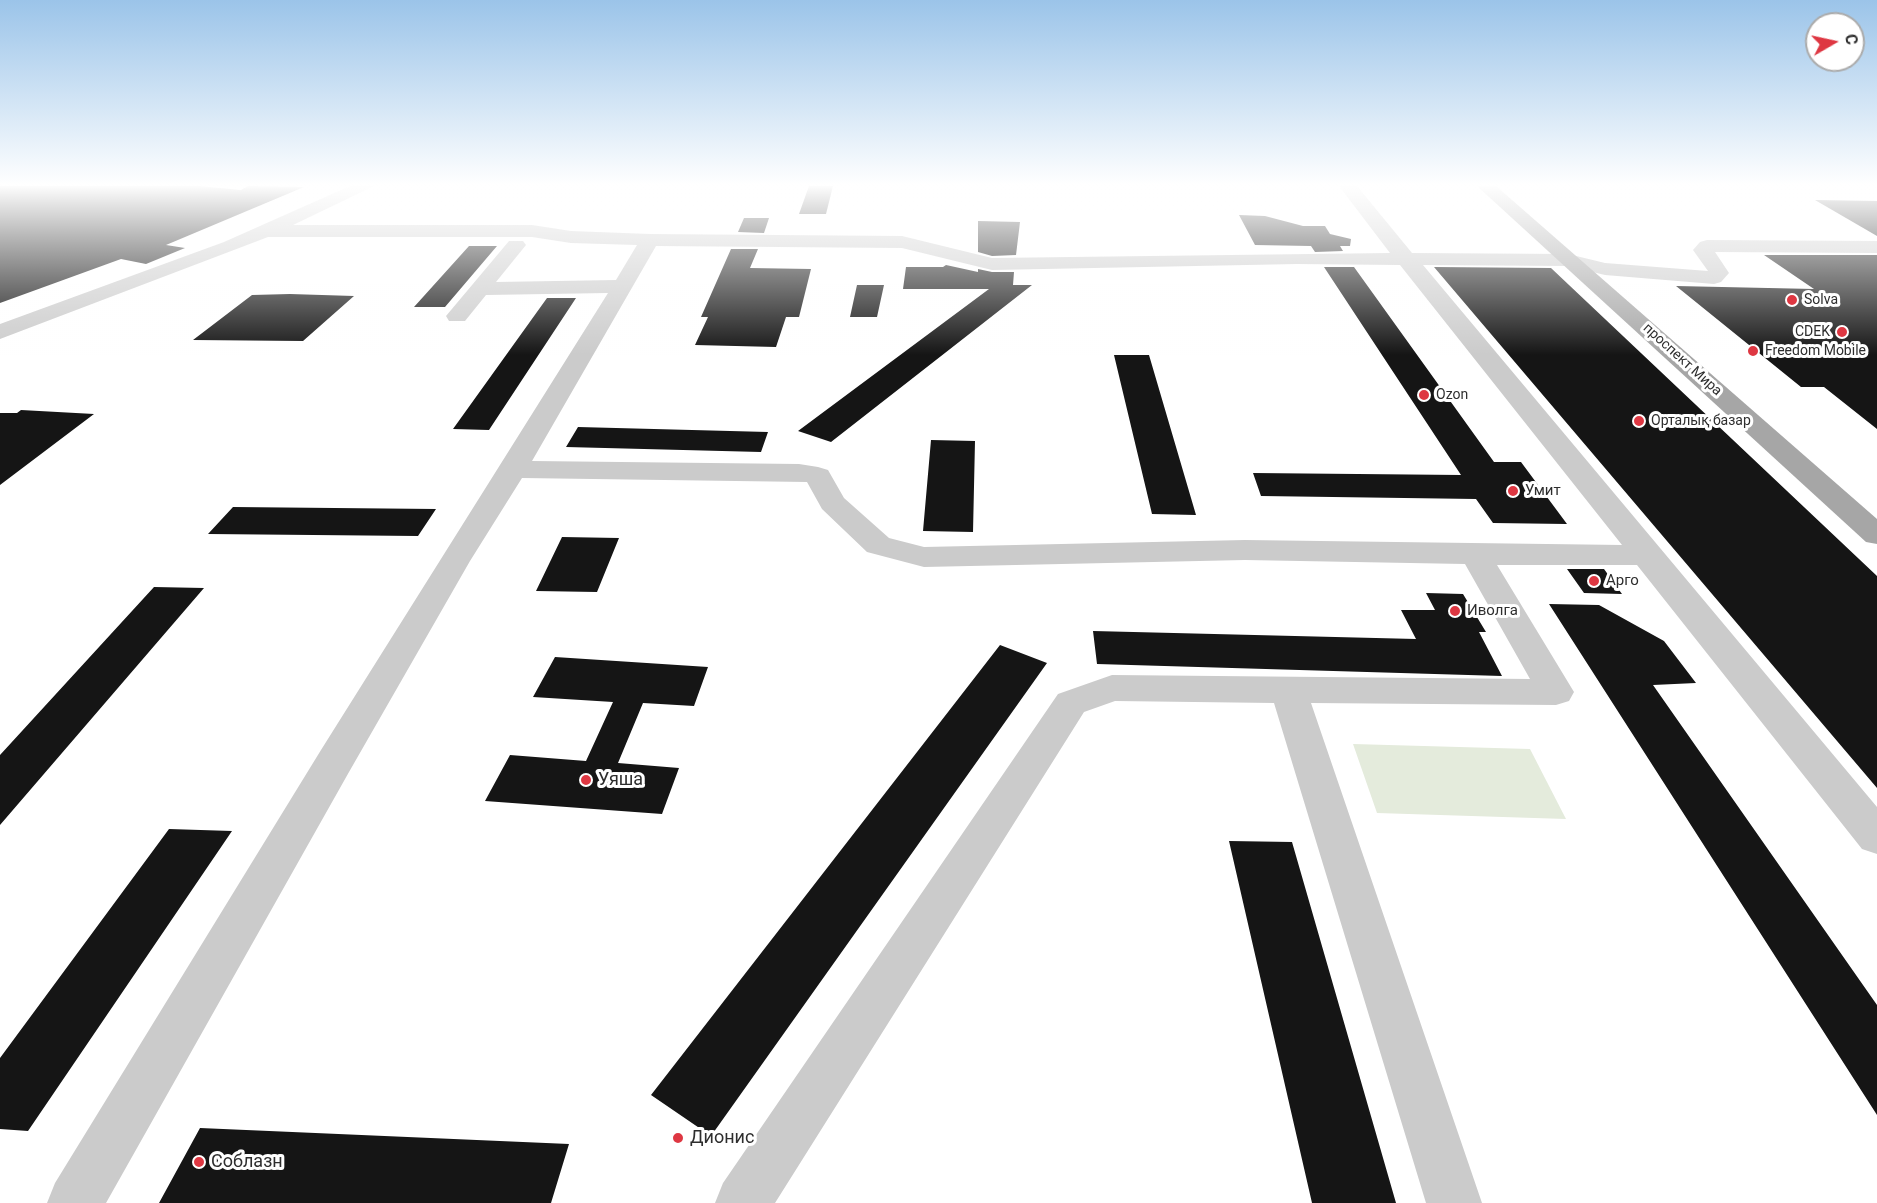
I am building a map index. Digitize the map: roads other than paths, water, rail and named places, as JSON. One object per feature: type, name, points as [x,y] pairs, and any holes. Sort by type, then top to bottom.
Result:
[{"type":"main road","name":"проспект Мира","points":[[1548,242],[1877,535]]},
{"type":"main road","name":"проспект Мира","points":[[1573,242],[1877,506]]},
{"type":"street","points":[[0,332],[238,242]]},
{"type":"street","points":[[75,1203],[341,751],[649,242]]},
{"type":"street","points":[[903,242],[992,264],[1405,258],[1568,260],[1605,269],[1714,278],[1719,273],[1718,268],[1703,250],[1707,246],[1877,247]]},
{"type":"street","points":[[1392,242],[1877,837]]},
{"type":"street","points":[[458,316],[516,245]]},
{"type":"street","points":[[480,289],[622,286]]},
{"type":"street","points":[[513,469],[799,472],[818,476],[832,503],[878,545],[924,557],[1245,550],[1475,555],[1646,555]]},
{"type":"street","points":[[743,1203],[1071,703],[1112,688],[1295,713],[1556,692],[1475,555]]},
{"type":"street","points":[[1295,713],[1453,1197]]},
{"type":"place","name":"Solva","points":[[1792,300]]},
{"type":"place","name":"CDEK","points":[[1842,332]]},
{"type":"place","name":"Freedom Mobile","points":[[1753,351]]},
{"type":"place","name":"Ozon","points":[[1424,395]]},
{"type":"place","name":"Орталық базар","points":[[1639,421]]},
{"type":"place","name":"Умит","points":[[1513,491]]},
{"type":"place","name":"Арго","points":[[1594,581]]},
{"type":"place","name":"Иволга","points":[[1455,611]]},
{"type":"place","name":"Уяша","points":[[586,780]]},
{"type":"place","name":"Дионис","points":[[678,1138]]},
{"type":"place","name":"Соблазн","points":[[199,1162]]}]
